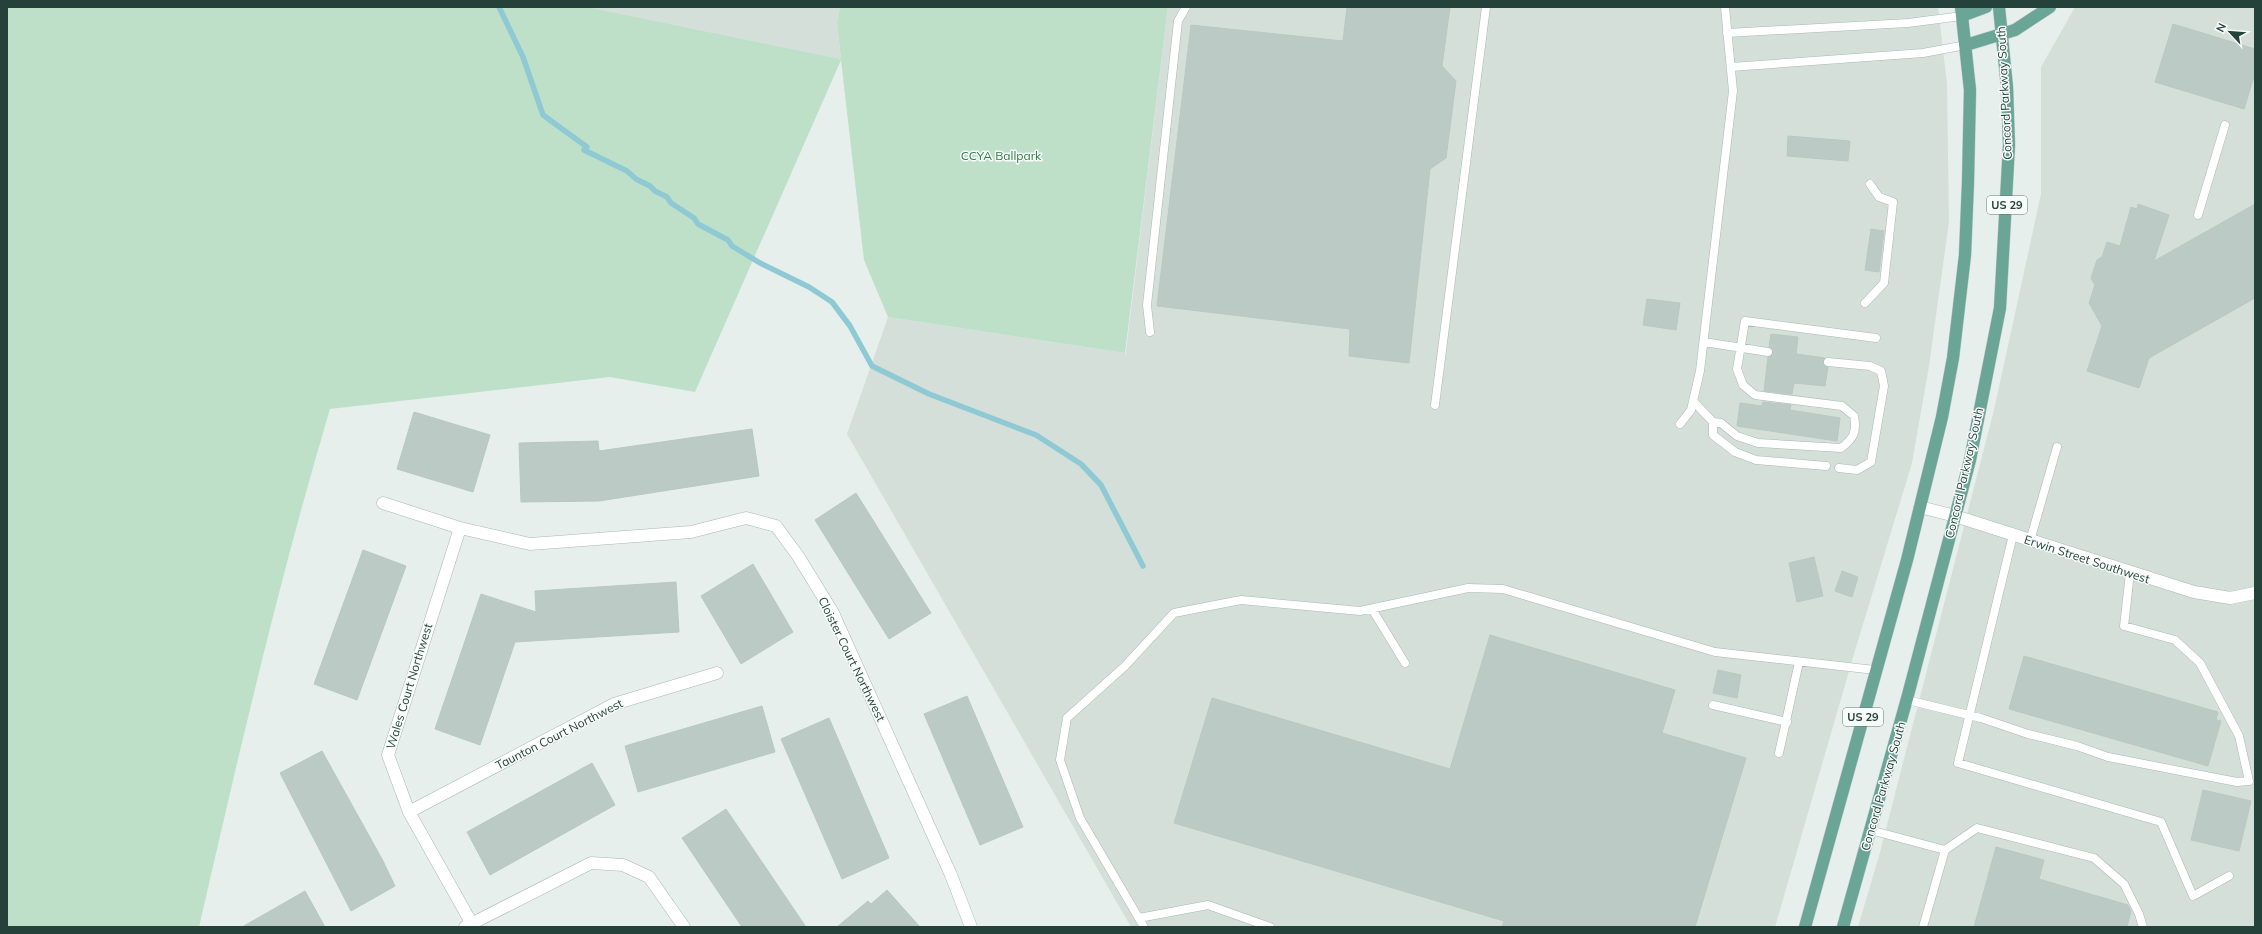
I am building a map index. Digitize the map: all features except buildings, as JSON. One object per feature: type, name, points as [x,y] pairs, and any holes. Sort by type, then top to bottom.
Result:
[{"type":"main road","points":[[1962,11],[1986,7]]},
{"type":"main road","name":"Concord Parkway South","points":[[1843,927],[1907,700],[1970,460],[2000,308],[2009,145],[1999,7]]},
{"type":"main road","points":[[1966,45],[2002,34],[2024,25],[2050,7]]},
{"type":"main road","name":"US 29","points":[[1805,927],[1875,670],[1907,560],[1942,417],[1951,365],[1965,255],[1970,90],[1962,11]]},
{"type":"street","name":"Cloister Court Northwest","points":[[383,503],[460,528],[530,544],[691,532],[746,518],[776,526],[798,556],[833,613],[951,875],[971,927]]},
{"type":"street","name":"Erwin Street Southwest","points":[[1920,507],[1955,516],[2130,573],[2194,592],[2230,598],[2255,593]]},
{"type":"street","name":"Wales Court Northwest","points":[[460,528],[388,755],[409,812],[468,925]]},
{"type":"street","name":"Taunton Court Northwest","points":[[409,812],[614,704],[717,673]]},
{"type":"street","points":[[468,925],[591,863],[623,865],[649,877],[684,927]]},
{"type":"lane","points":[[1150,332],[1147,305],[1178,21],[1186,7]]},
{"type":"lane","points":[[1435,405],[1486,7]]},
{"type":"lane","points":[[1680,424],[1691,410],[1694,402],[1704,342],[1733,91],[1725,7]]},
{"type":"lane","points":[[1728,33],[1908,23],[1962,11]]},
{"type":"lane","points":[[1731,67],[1923,53],[1966,45]]},
{"type":"lane","points":[[2198,215],[2225,125]]},
{"type":"lane","points":[[1864,303],[1884,283],[1893,202],[1879,196],[1870,184]]},
{"type":"lane","points":[[1694,402],[1713,422],[1721,423],[1737,436],[1758,443],[1841,448],[1852,439],[1856,429],[1854,416],[1842,406],[1756,395],[1743,385],[1737,369],[1744,320],[1876,338]]},
{"type":"lane","points":[[1704,342],[1768,352]]},
{"type":"lane","points":[[1828,362],[1870,366],[1881,372],[1884,386],[1871,462],[1857,470],[1839,468]]},
{"type":"lane","points":[[1713,422],[1713,435],[1735,452],[1756,460],[1826,466]]},
{"type":"lane","points":[[2030,541],[2057,447]]},
{"type":"lane","points":[[2014,535],[1971,716],[1958,763],[2161,822],[2193,896],[2229,876]]},
{"type":"lane","points":[[1907,700],[1971,716],[2028,734],[2077,746],[2108,757],[2237,782],[2249,781],[2239,736],[2200,663],[2175,640],[2124,626],[2130,573]]},
{"type":"lane","points":[[1144,927],[1080,818],[1060,760],[1067,718],[1125,666],[1174,613],[1241,600],[1360,611],[1468,588],[1503,589],[1715,652],[1875,670]]},
{"type":"lane","points":[[1372,609],[1405,663]]},
{"type":"lane","points":[[1780,753],[1799,662]]},
{"type":"lane","points":[[1714,705],[1787,722]]},
{"type":"lane","points":[[1923,927],[1944,850],[1977,828],[2094,858],[2124,884],[2139,914],[2143,927]]},
{"type":"lane","points":[[1870,830],[1944,850]]},
{"type":"lane","points":[[1139,918],[1208,905],[1270,927]]},
{"type":"shaded area","points":[[588,7],[840,7],[837,23],[841,59]]},
{"type":"shaded area","points":[[1168,7],[1938,7],[1947,84],[1949,222],[1929,366],[1912,463],[1854,654],[1775,927],[1131,927],[847,434],[888,317],[1125,353],[1125,359]]},
{"type":"shaded area","points":[[2075,7],[2255,7],[2255,927],[1858,927],[1879,856],[1994,410],[2041,194],[2041,67]]},
{"type":"green space","name":"CCYA Ballpark","points":[[7,7],[588,7],[841,59],[837,23],[840,7],[1168,7],[1125,353],[888,317],[864,260],[841,60],[695,392],[610,377],[330,409],[311,473],[277,602],[199,927],[7,927]]},
{"type":"waterway","points":[[499,7],[523,57],[543,115],[587,147],[584,150],[627,171],[636,179],[667,197],[671,203],[694,218],[698,224],[728,240],[732,246],[760,263],[809,287],[832,302],[850,326],[872,366],[929,394],[1036,435],[1081,464],[1101,485],[1143,566]]}]
